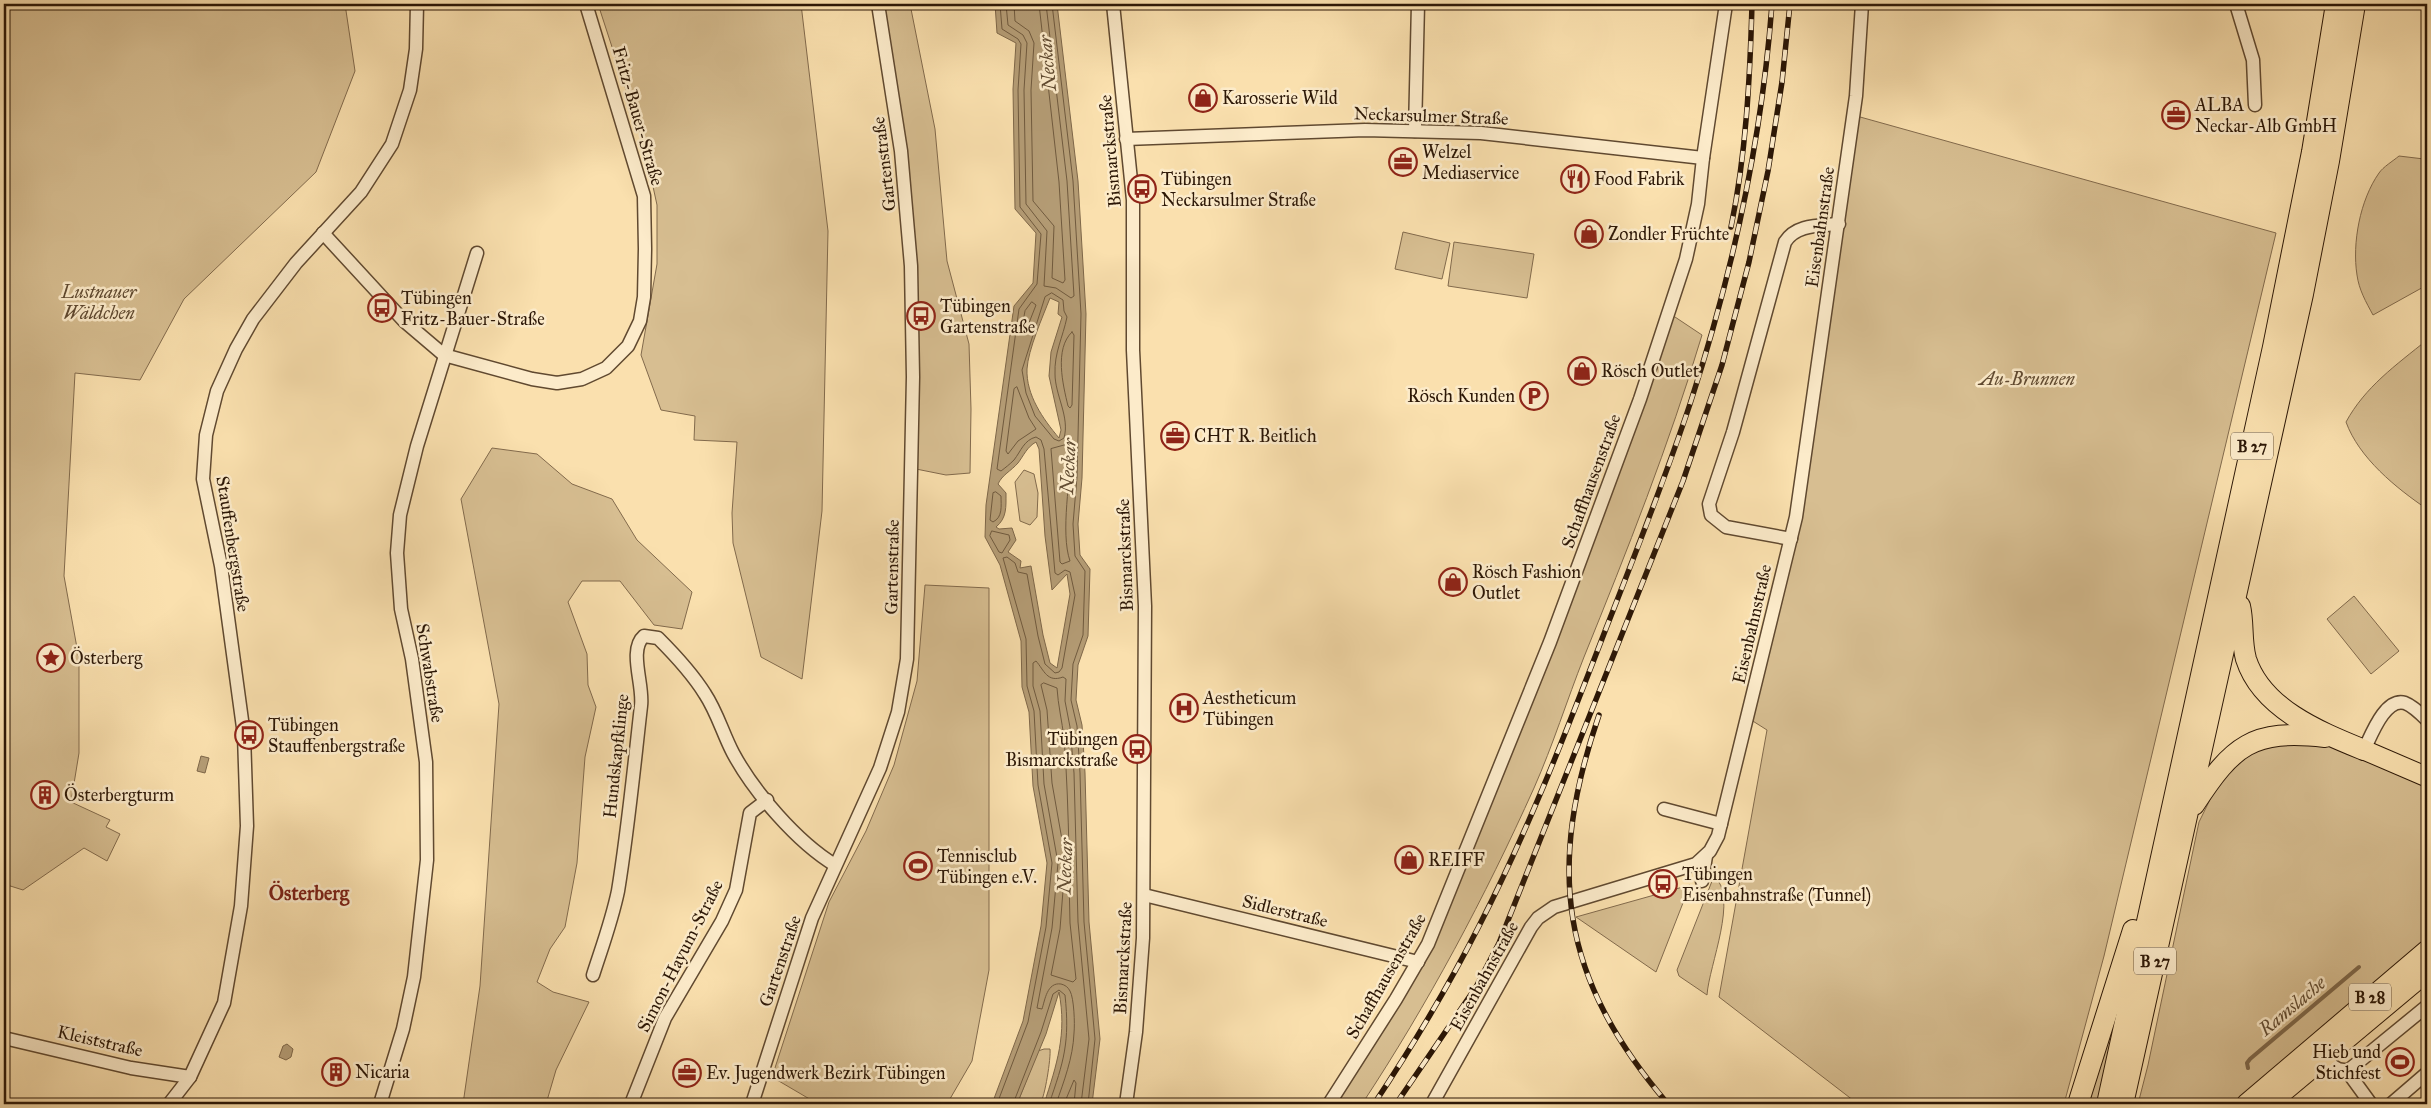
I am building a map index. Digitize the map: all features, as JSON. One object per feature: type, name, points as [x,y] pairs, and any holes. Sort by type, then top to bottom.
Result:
[{"type":"highway","name":"B 27","points":[[2108,1104],[2273,347],[2312,152],[2336,4]]},
{"type":"highway","name":"B 27","points":[[2123,1104],[2305,285],[2356,8]]},
{"type":"highway","points":[[2236,589],[2242,613],[2245,654],[2258,684],[2267,695],[2285,710],[2332,737],[2364,750]]},
{"type":"highway","points":[[2186,817],[2214,776],[2232,755],[2243,747],[2273,736],[2292,734],[2332,737]]},
{"type":"highway","points":[[2078,1104],[2140,908],[2154,892]]},
{"type":"main road","points":[[2364,750],[2427,777]]},
{"type":"main road","name":"B 28","points":[[2269,1104],[2319,1051],[2427,950]]},
{"type":"main road","name":"B 28","points":[[2246,1104],[2427,972]]},
{"type":"street","name":"Stauffenbergstraße","points":[[169,1104],[190,1076],[224,1003],[241,906],[247,826],[245,744],[221,566],[203,478],[206,435],[217,391],[243,336],[282,279],[373,176],[398,128],[408,99],[414,71],[418,33],[417,4]]},
{"type":"street","name":"Fritz-Bauer-Straße","points":[[323,233],[404,321],[444,355],[532,379],[557,383],[570,382],[606,368],[628,346],[640,321],[644,296],[646,249],[644,196],[586,4]]},
{"type":"street","name":"Gartenstraße","points":[[752,1104],[760,1085],[800,953],[835,865],[873,785],[890,739],[902,689],[908,631],[913,377],[911,266],[901,151],[878,4]]},
{"type":"street","name":"Bismarckstraße","points":[[1113,4],[1133,200],[1134,350],[1145,606],[1143,718],[1144,895],[1137,1022],[1126,1104]]},
{"type":"street","points":[[1415,131],[1418,4]]},
{"type":"street","name":"Schaffhausenstraße","points":[[1329,1104],[1418,962],[1443,909],[1536,678],[1640,399],[1686,260],[1698,204],[1726,4]]},
{"type":"street","name":"Eisenbahnstraße","points":[[1432,1104],[1531,927],[1538,918],[1554,907],[1696,864],[1706,856],[1712,847],[1721,824],[1796,517],[1839,224],[1858,79],[1862,4]]},
{"type":"street","points":[[2236,4],[2253,60],[2255,105]]},
{"type":"street","name":"Neckarsulmer Straße","points":[[1126,138],[1365,130],[1481,133],[1703,158]]},
{"type":"street","points":[[1791,539],[1726,527],[1711,515],[1709,504],[1734,432],[1785,242],[1798,229],[1839,224]]},
{"type":"street","name":"Schwabstraße","points":[[380,1104],[403,1029],[414,978],[427,860],[426,762],[412,659],[401,609],[397,553],[398,535],[412,460],[477,253]]},
{"type":"street","name":"Hundskapfklinge","points":[[593,975],[618,890],[642,702],[636,652],[638,641],[644,636],[658,638],[697,681],[712,706],[740,765],[766,800],[806,844],[835,865]]},
{"type":"street","points":[[2364,750],[2375,726],[2391,705],[2399,702],[2407,704],[2427,720]]},
{"type":"street","name":"Simon-Hayum-Straße","points":[[631,1104],[665,1018],[722,921],[736,890],[750,813],[766,800]]},
{"type":"street","points":[[1664,809],[1721,824]]},
{"type":"street","points":[[1702,881],[1706,856]]},
{"type":"street","name":"Sidlerstraße","points":[[1144,895],[1418,962]]},
{"type":"street","points":[[2347,1071],[2427,1006]]},
{"type":"street","name":"Kleiststraße","points":[[4,1038],[131,1068],[190,1076]]},
{"type":"street","points":[[2319,1051],[2336,1068],[2347,1071],[2371,1104]]},
{"type":"street","points":[[2391,1104],[2427,1073]]},
{"type":"green space","name":"Lustnauer Wäldchen","points":[[4,4],[345,4],[355,71],[316,172],[184,299],[140,380],[75,373],[64,576],[79,659],[79,753],[71,802],[110,820],[106,827],[120,834],[107,861],[84,848],[23,890],[4,884]]},
{"type":"green space","points":[[598,4],[801,4],[828,231],[822,511],[802,679],[761,657],[733,543],[732,513],[737,442],[694,440],[695,416],[661,410],[641,355],[657,264],[657,205],[644,145]]},
{"type":"green space","points":[[878,4],[910,4],[935,129],[947,261],[969,344],[970,473],[946,475],[911,468],[911,266]]},
{"type":"green space","name":"Au-Brunnen","points":[[1853,115],[2276,233],[2104,956],[2064,1104],[1858,1104],[1719,997],[1767,730],[1748,718],[1796,517]]},
{"type":"green space","points":[[2399,156],[2424,159],[2427,165],[2427,285],[2373,315],[2363,296],[2358,280],[2356,249],[2359,222],[2372,184],[2381,171]]},
{"type":"green space","points":[[1403,232],[1450,243],[1442,279],[1395,269]]},
{"type":"green space","points":[[1454,242],[1534,254],[1527,298],[1448,286]]},
{"type":"green space","points":[[1669,313],[1702,335],[1676,417],[1647,498],[1534,788],[1496,869],[1433,989],[1362,1104],[1329,1104],[1428,944]]},
{"type":"green space","points":[[2427,340],[2427,509],[2391,482],[2369,460],[2352,435],[2346,422],[2372,387]]},
{"type":"green space","points":[[492,448],[537,454],[572,484],[612,499],[637,540],[692,592],[682,629],[654,625],[620,581],[582,581],[568,602],[587,654],[588,685],[596,707],[585,757],[577,863],[565,927],[550,949],[537,982],[553,992],[589,1002],[556,1070],[546,1104],[463,1104],[480,986],[499,704],[461,499]]},
{"type":"green space","points":[[1024,470],[1034,474],[1038,493],[1037,517],[1030,525],[1020,521],[1015,482]]},
{"type":"green space","name":"Tennisclub Tübingen e.V.","points":[[925,585],[989,588],[989,970],[972,1061],[947,1104],[818,1104],[772,1077],[829,902],[866,831],[894,765],[917,681]]},
{"type":"green space","points":[[2354,596],[2399,651],[2371,674],[2327,619]]},
{"type":"green space","points":[[2292,734],[2427,777],[2427,950],[2246,1104],[2138,1104],[2148,1065],[2199,822],[2232,755]]},
{"type":"green space","points":[[1714,876],[1721,886],[1724,899],[1721,932],[1707,995],[1679,976],[1677,970]]},
{"type":"green space","points":[[1690,885],[1656,972],[1576,917]]},
{"type":"green space","points":[[2132,952],[2099,1104],[2084,1104]]},
{"type":"green space","points":[[1050,1049],[1050,1054],[1049,1069],[1042,1100],[1040,1104],[1017,1104],[1038,1051]]},
{"type":"water","name":"Neckar","points":[[995,4],[1057,4],[1078,181],[1086,314],[1082,478],[1078,524],[1080,555],[1090,569],[1088,636],[1078,665],[1076,700],[1082,725],[1089,922],[1100,1039],[1092,1104],[1044,1104],[1057,1062],[1061,1035],[1062,1022],[1059,992],[1046,1034],[1017,1104],[992,1104],[1023,1021],[1041,926],[1047,863],[1033,786],[1029,712],[1022,687],[1021,641],[1000,565],[985,537],[986,505],[1014,306],[1033,283],[1036,233],[1015,209],[1013,89],[1016,43],[997,33]],"holes":[[[1050,298],[1059,302],[1058,314],[1062,317],[1051,352],[1049,376],[1061,430],[1059,438],[1047,423],[1032,397],[1027,379],[1030,352]],[[1036,442],[1039,449],[1045,536],[1052,590],[1067,574],[1070,594],[1057,668],[1050,663],[1031,566],[1020,568],[1021,561],[1008,552],[1016,540],[1012,528],[999,529],[996,527],[1004,516],[1006,503],[1006,493],[998,484]]]},
{"type":"water","points":[[201,756],[209,758],[205,773],[197,771]]},
{"type":"water","points":[[287,1044],[293,1049],[291,1057],[286,1060],[279,1057],[283,1046]]},
{"type":"waterway","name":"Ramslache","points":[[2248,1068],[2247,1063],[2250,1059],[2359,967]]},
{"type":"railway","points":[[1731,227],[1740,172],[1746,116],[1752,4]]},
{"type":"railway","points":[[1374,1104],[1416,1039],[1455,972],[1515,852],[1563,740],[1671,460],[1705,355],[1732,256],[1753,156],[1761,105],[1772,4]]},
{"type":"railway","points":[[1396,1104],[1476,987],[1499,943],[1683,481],[1722,365],[1749,262],[1768,171],[1782,82],[1790,4]]},
{"type":"railway","points":[[1599,715],[1582,771],[1572,823],[1569,873],[1573,920],[1585,966],[1604,1012],[1632,1057],[1668,1104]]},
{"type":"place","name":"Karosserie Wild","points":[[1203,98]]},
{"type":"place","name":"ALBA Neckar-Alb GmbH","points":[[2176,115]]},
{"type":"place","name":"Welzel Mediaservice","points":[[1403,162]]},
{"type":"place","name":"Food Fabrik","points":[[1575,179]]},
{"type":"place","name":"Tübingen Neckarsulmer Straße","points":[[1142,189]]},
{"type":"place","name":"Zondler Früchte","points":[[1589,234]]},
{"type":"place","name":"Tübingen Fritz-Bauer-Straße","points":[[382,308]]},
{"type":"place","name":"Tübingen Gartenstraße","points":[[921,316]]},
{"type":"place","name":"Rösch Outlet","points":[[1582,371]]},
{"type":"place","name":"Rösch Kunden","points":[[1534,396]]},
{"type":"place","name":"CHT R. Beitlich","points":[[1175,436]]},
{"type":"place","name":"Rösch Fashion Outlet","points":[[1453,582]]},
{"type":"place","name":"Österberg","points":[[51,658]]},
{"type":"place","name":"Aestheticum Tübingen","points":[[1184,708]]},
{"type":"place","name":"Tübingen Stauffenbergstraße","points":[[249,735]]},
{"type":"place","name":"Tübingen Bismarckstraße","points":[[1137,749]]},
{"type":"place","name":"Österbergturm","points":[[45,795]]},
{"type":"place","name":"REIFF","points":[[1409,860]]},
{"type":"place","name":"Tennisclub Tübingen e.V.","points":[[918,866]]},
{"type":"place","name":"Tübingen Eisenbahnstraße (Tunnel)","points":[[1663,884]]},
{"type":"place","name":"Hieb und Stichfest","points":[[2400,1062]]},
{"type":"place","name":"Nicaria","points":[[336,1072]]},
{"type":"place","name":"Ev. Jugendwerk Bezirk Tübingen","points":[[687,1073]]},
{"type":"district","name":"Österberg","points":[[309,893]]}]
